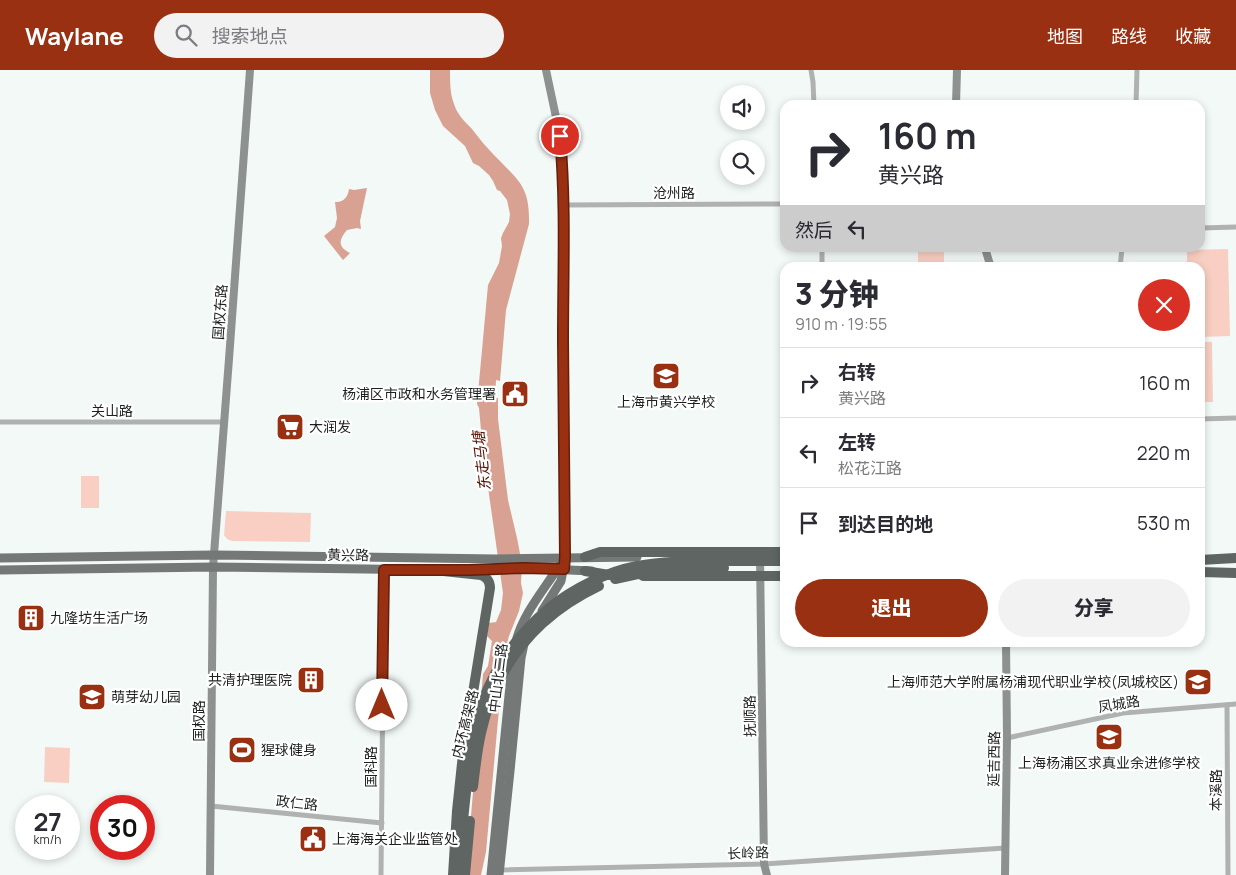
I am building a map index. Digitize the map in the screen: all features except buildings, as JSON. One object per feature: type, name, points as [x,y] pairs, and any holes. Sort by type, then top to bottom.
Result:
[{"type":"highway","points":[[585,557],[603,552],[780,552]]},
{"type":"highway","points":[[1205,565],[1236,557]]},
{"type":"highway","name":"内环高架路","points":[[458,875],[470,756],[481,707],[498,666],[528,627],[568,594],[602,577],[637,566],[672,561],[780,561]]},
{"type":"highway","points":[[1205,565],[1236,562]]},
{"type":"highway","points":[[1205,567],[1236,572]]},
{"type":"highway","name":"内环高架路","points":[[465,875],[480,736],[489,706],[508,664],[544,620],[590,590],[617,578],[665,568],[780,568]]},
{"type":"highway","points":[[434,570],[475,573],[484,576],[490,588],[463,754],[453,875]]},
{"type":"highway","points":[[585,571],[617,576],[780,576]]},
{"type":"main road","name":"黄兴路","points":[[0,558],[214,555],[496,559],[585,571],[780,572]]},
{"type":"main road","name":"黄兴路","points":[[0,570],[213,568],[498,569],[522,563],[565,557],[780,557]]},
{"type":"main road","name":"中山北二路","points":[[495,872],[514,646],[518,632],[527,614],[536,599],[560,569],[565,557]]},
{"type":"street","name":"国权东路","points":[[214,555],[250,70]]},
{"type":"street","points":[[546,70],[560,136],[564,205],[565,557]]},
{"type":"street","points":[[811,70],[814,100]]},
{"type":"street","points":[[956,100],[957,70]]},
{"type":"street","points":[[1136,100],[1137,70]]},
{"type":"street","name":"沧州路","points":[[564,205],[780,204]]},
{"type":"street","points":[[1205,228],[1236,227]]},
{"type":"street","points":[[1205,419],[1236,418]]},
{"type":"street","name":"关山路","points":[[0,422],[224,422]]},
{"type":"street","name":"国权路","points":[[210,875],[214,555]]},
{"type":"street","name":"抚顺路","points":[[760,556],[764,864],[767,875]]},
{"type":"street","name":"国科路","points":[[381,875],[384,570]]},
{"type":"street","name":"延吉西路","points":[[1005,875],[1006,647]]},
{"type":"street","name":"凤城路","points":[[1007,738],[1123,712],[1236,704]]},
{"type":"street","name":"本溪路","points":[[1227,705],[1228,875]]},
{"type":"street","name":"政仁路","points":[[211,806],[382,823]]},
{"type":"street","name":"长岭路","points":[[495,872],[764,864],[1005,848]]},
{"type":"shaded area","name":"东走马塘","points":[[430,70],[450,70],[452,96],[457,111],[485,146],[516,178],[525,192],[529,211],[529,224],[506,310],[500,381],[496,380],[495,398],[498,398],[498,419],[508,500],[522,564],[521,583],[523,593],[519,611],[504,654],[486,852],[481,875],[466,875],[483,674],[488,666],[492,641],[487,636],[489,623],[496,622],[501,610],[503,593],[477,404],[488,285],[499,263],[502,246],[501,238],[509,222],[510,214],[507,200],[497,190],[489,175],[473,163],[465,146],[443,126],[435,110],[430,93]]},
{"type":"shaded area","points":[[367,188],[360,221],[361,229],[347,230],[341,240],[343,248],[350,253],[343,260],[324,236],[335,227],[337,218],[335,202],[345,199],[349,189]]},
{"type":"shaded area","points":[[1228,249],[1230,336],[1205,337],[1205,262],[1187,262],[1187,252],[1205,252],[1205,250]]},
{"type":"shaded area","points":[[918,252],[944,252],[944,262],[918,262]]},
{"type":"shaded area","points":[[1205,342],[1212,342],[1213,402],[1205,402]]},
{"type":"shaded area","points":[[81,476],[99,476],[99,508],[81,508]]},
{"type":"shaded area","points":[[226,511],[311,513],[310,542],[232,541],[224,535]]},
{"type":"shaded area","points":[[45,747],[70,748],[69,783],[44,782]]},
{"type":"place","name":"上海市黄兴学校","points":[[666,376]]},
{"type":"place","name":"杨浦区市政和水务管理署","points":[[515,394]]},
{"type":"place","name":"大润发","points":[[290,427]]},
{"type":"place","name":"九隆坊生活广场","points":[[31,618]]},
{"type":"place","name":"共清护理医院","points":[[311,680]]},
{"type":"place","name":"上海师范大学附属杨浦现代职业学校(凤城校区)","points":[[1198,682]]},
{"type":"place","name":"萌芽幼儿园","points":[[92,697]]},
{"type":"place","name":"上海杨浦区求真业余进修学校","points":[[1109,737]]},
{"type":"place","name":"猩球健身","points":[[242,750]]},
{"type":"place","name":"上海海关企业监管处","points":[[313,839]]},
{"type":"route","points":[[382,705],[384,570],[564,569],[564,205],[560,136]]}]
